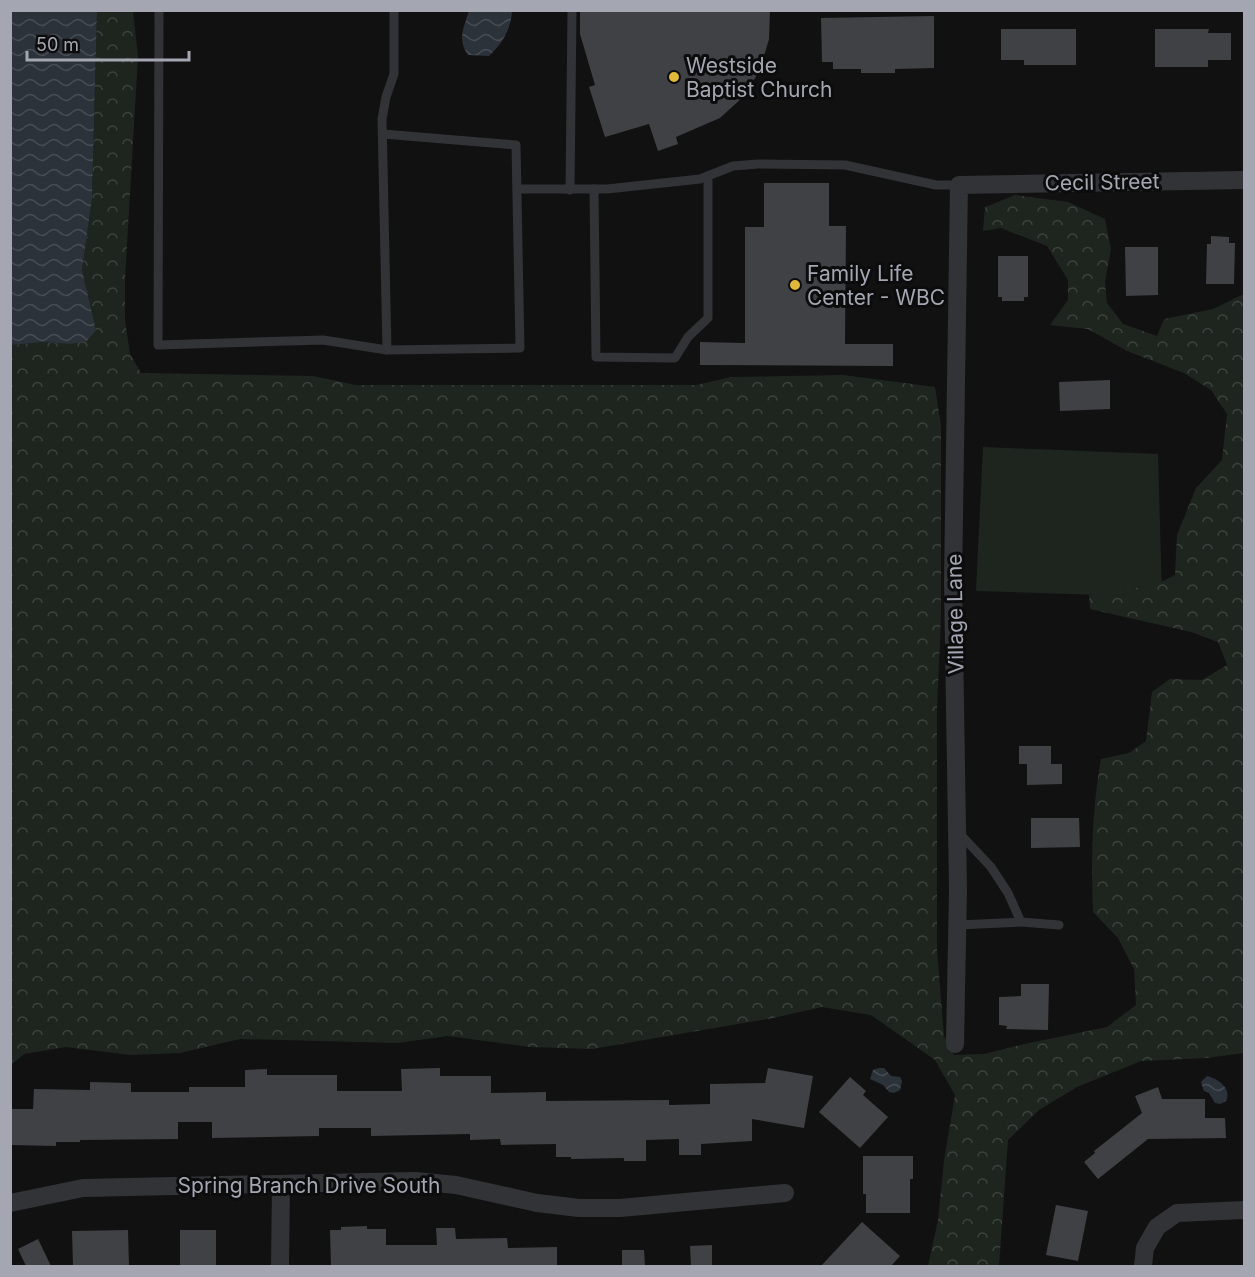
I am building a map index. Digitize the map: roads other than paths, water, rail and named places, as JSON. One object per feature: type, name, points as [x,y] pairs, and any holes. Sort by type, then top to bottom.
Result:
[{"type":"street","name":"Cecil Street","points":[[959,185],[1245,180]]},
{"type":"street","name":"Village Lane","points":[[955,1044],[958,831],[953,582],[959,185]]},
{"type":"street","name":"Spring Branch Drive South","points":[[10,1203],[83,1188],[415,1181],[456,1185],[537,1203],[600,1208],[785,1193]]},
{"type":"street","points":[[280,1266],[281,1184]]},
{"type":"street","points":[[1143,1266],[1145,1248],[1157,1227],[1177,1213],[1245,1210]]},
{"type":"lane","points":[[159,10],[158,345],[323,340],[387,350],[520,348],[516,145],[383,134]]},
{"type":"lane","points":[[387,350],[382,119],[386,97],[394,74],[394,10]]},
{"type":"lane","points":[[570,190],[572,10]]},
{"type":"lane","points":[[518,189],[594,189],[700,179],[733,166],[845,165],[936,185],[959,185]]},
{"type":"lane","points":[[594,189],[596,357],[675,358],[688,336],[708,318],[708,176]]},
{"type":"lane","points":[[958,831],[991,867],[1008,893],[1021,922]]},
{"type":"lane","points":[[958,925],[1021,922],[1059,925]]},
{"type":"water","points":[[10,11],[97,11],[92,198],[82,270],[96,330],[86,342],[11,345]]},
{"type":"water","points":[[469,11],[512,11],[505,35],[489,56],[468,55],[465,49],[462,33]]},
{"type":"water","points":[[884,1068],[891,1076],[900,1077],[902,1081],[900,1090],[894,1093],[889,1092],[883,1085],[870,1079],[873,1070]]},
{"type":"water","points":[[1207,1076],[1223,1085],[1227,1092],[1226,1101],[1220,1104],[1215,1103],[1209,1093],[1204,1091],[1201,1082]]},
{"type":"place","name":"Westside Baptist Church","points":[[674,77]]},
{"type":"place","name":"Family Life Center - WBC","points":[[795,285]]}]
